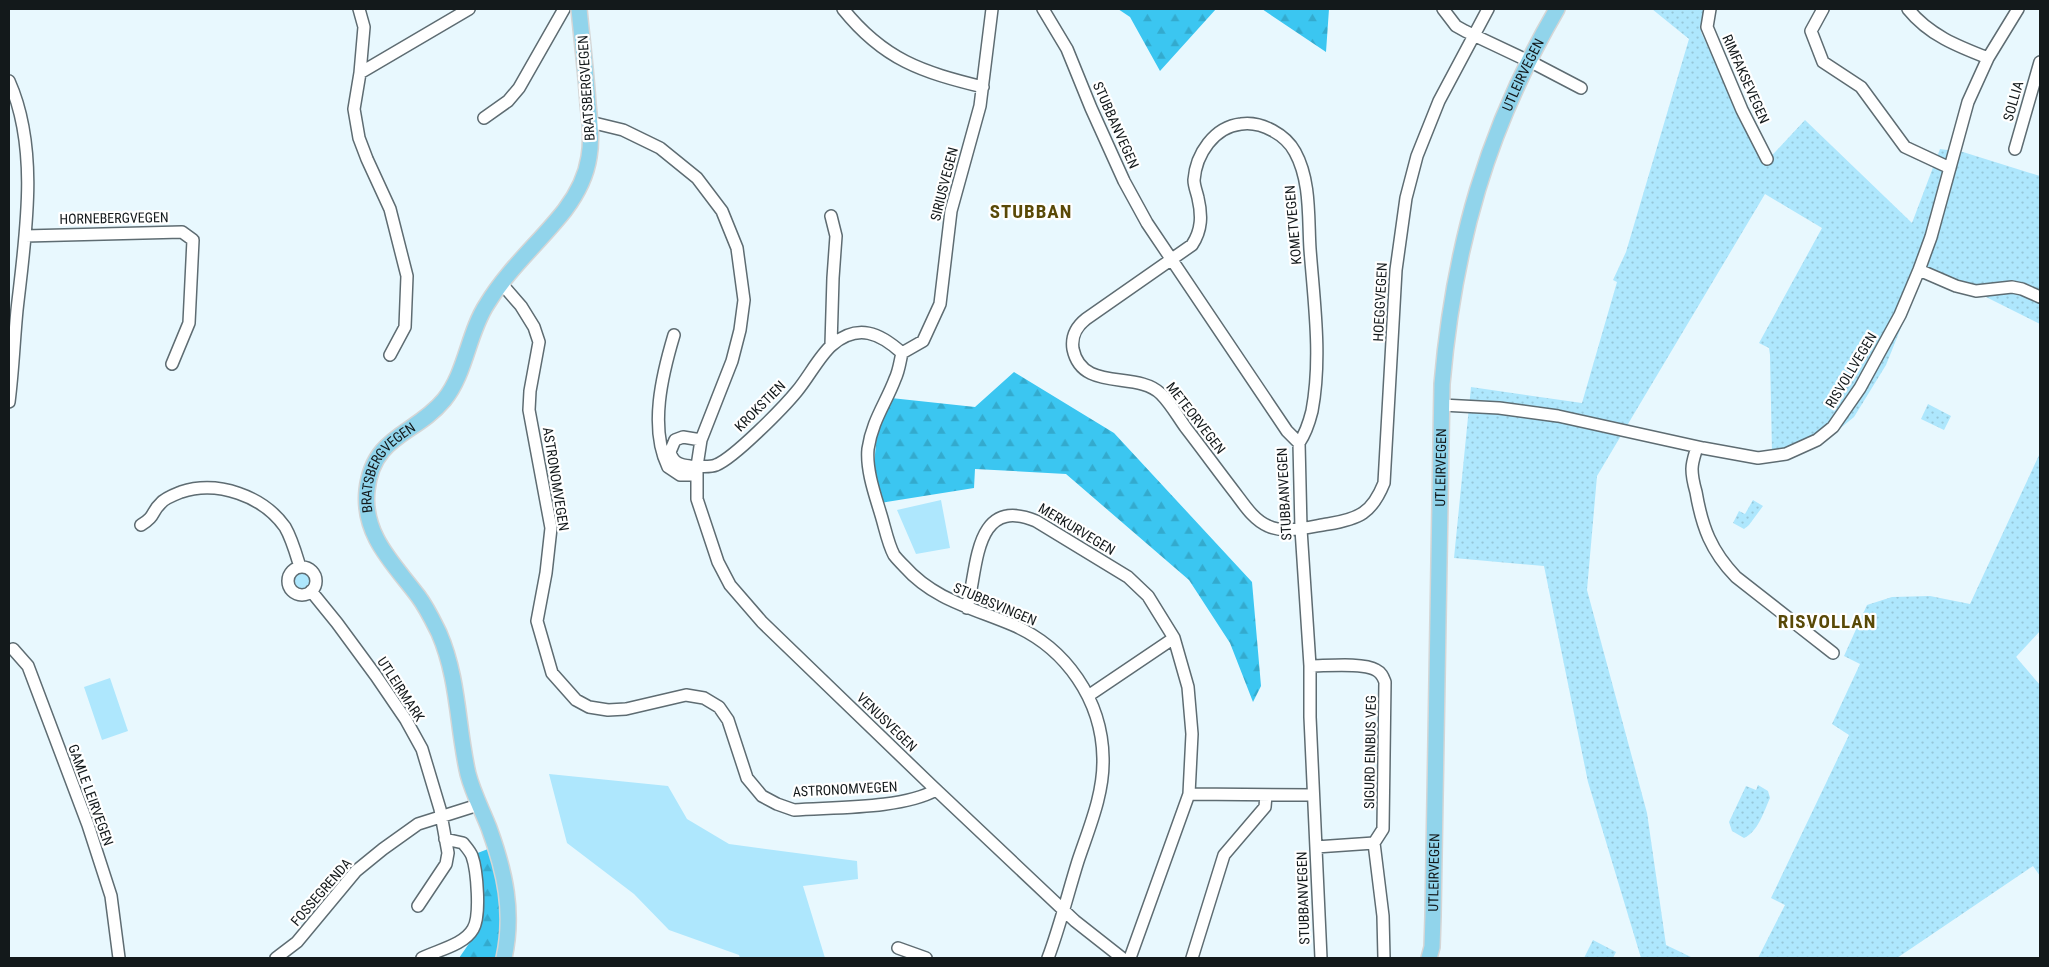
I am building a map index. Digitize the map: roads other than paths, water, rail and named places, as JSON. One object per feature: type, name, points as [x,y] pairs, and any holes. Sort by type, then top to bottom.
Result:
[{"type":"main road","name":"BRATSBERGVEGEN","points":[[504,958],[509,928],[505,885],[488,828],[478,805],[466,762],[455,679],[445,648],[424,604],[378,545],[371,526],[366,492],[372,468],[381,451],[396,437],[432,412],[448,395],[459,373],[482,311],[501,283],[546,232],[576,194],[589,158],[590,122],[579,9]]},
{"type":"main road","name":"UTLEIRVEGEN","points":[[1432,954],[1442,405],[1448,322],[1464,240],[1492,144],[1528,61],[1557,9]]},
{"type":"street","points":[[359,9],[364,27],[360,73],[354,109],[359,138],[390,209],[407,276],[405,327],[390,355]]},
{"type":"street","points":[[360,73],[469,9]]},
{"type":"street","points":[[484,118],[508,101],[519,88],[564,9]]},
{"type":"street","points":[[843,9],[881,47],[913,67],[983,88]]},
{"type":"street","name":"SIRIUSVEGEN","points":[[902,353],[923,342],[940,304],[952,211],[980,106],[992,9]]},
{"type":"street","name":"STUBBANVEGEN","points":[[1043,9],[1067,49],[1124,181],[1147,223],[1287,431],[1299,443],[1301,528],[1310,666],[1313,795],[1321,958]]},
{"type":"street","points":[[1443,9],[1456,26],[1581,88]]},
{"type":"street","name":"HOEGGVEGEN","points":[[1301,528],[1355,519],[1374,503],[1384,483],[1396,270],[1406,198],[1417,156],[1439,100],[1488,9]]},
{"type":"street","name":"RIMFAKSEVEGEN","points":[[1710,9],[1707,27],[1742,110],[1767,159]]},
{"type":"street","points":[[1823,9],[1811,31],[1823,62],[1861,87],[1905,147],[1950,168]]},
{"type":"street","points":[[1908,9],[1930,30],[1942,38],[1988,58]]},
{"type":"street","name":"RISVOLLVEGEN","points":[[1442,405],[1499,408],[1558,416],[1697,447],[1758,458],[1786,454],[1817,440],[1833,427],[1860,388],[1893,328],[1920,270],[1931,237],[1968,102],[1988,58],[2018,9]]},
{"type":"street","name":"SOLLIA","points":[[2015,149],[2040,62]]},
{"type":"street","points":[[9,81],[16,96],[24,139],[27,186],[25,236],[9,402]]},
{"type":"street","name":"VENUSVEGEN","points":[[590,122],[623,130],[660,148],[697,178],[722,212],[737,248],[744,300],[740,330],[732,361],[701,440],[697,470],[697,499],[718,562],[730,585],[762,622],[936,790],[1100,942],[1122,958]]},
{"type":"street","name":"KOMETVEGEN","points":[[1171,261],[1192,246],[1198,237],[1201,209],[1194,182],[1197,164],[1205,146],[1215,135],[1241,124],[1256,124],[1269,129],[1283,138],[1295,151],[1306,184],[1316,322],[1312,410],[1307,431],[1299,443]]},
{"type":"street","points":[[831,216],[836,236],[831,345]]},
{"type":"street","name":"HORNEBERGVEGEN","points":[[25,236],[182,232],[193,240],[189,323],[172,364]]},
{"type":"street","name":"METEORVEGEN","points":[[1171,261],[1080,324],[1073,336],[1075,355],[1083,367],[1098,377],[1136,382],[1154,388],[1162,395],[1253,515],[1269,527],[1301,528]]},
{"type":"street","points":[[1920,270],[1956,286],[1976,290],[2012,287],[2040,297]]},
{"type":"street","name":"ASTRONOMVEGEN","points":[[501,283],[521,306],[534,327],[539,342],[530,392],[529,410],[551,528],[548,564],[537,622],[552,673],[565,690],[576,700],[589,707],[608,710],[626,709],[686,695],[704,698],[719,707],[728,720],[747,778],[762,796],[794,810],[906,800],[925,796],[936,790]]},
{"type":"street","name":"KROKSTIEN","points":[[674,335],[663,375],[658,432],[664,459],[668,467],[680,475],[716,466],[754,434],[797,391],[831,345],[849,335],[867,332],[888,340],[902,353]]},
{"type":"street","name":"STUBBSVINGEN","points":[[902,353],[896,378],[875,419],[868,450],[876,501],[894,555],[915,579],[945,599],[1014,626],[1045,643],[1071,668],[1088,696],[1097,720],[1101,739],[1103,770],[1094,814],[1061,923],[1048,958]]},
{"type":"street","points":[[697,470],[677,463],[671,456],[671,448],[679,438],[688,437],[701,440]]},
{"type":"street","points":[[1697,447],[1692,470],[1698,506],[1705,532],[1712,548],[1736,578],[1834,653]]},
{"type":"street","points":[[141,525],[151,519],[161,502],[182,492],[219,489],[244,494],[275,515],[285,528],[300,567]]},
{"type":"street","name":"MERKURVEGEN","points":[[967,608],[977,553],[985,532],[998,519],[1005,516],[1019,515],[1036,521],[1138,585],[1154,604],[1174,638],[1188,686],[1192,714],[1189,794],[1130,958]]},
{"type":"street","points":[[300,567],[308,568],[314,574],[316,581],[311,591],[300,594],[290,588],[288,580],[291,573],[300,567]]},
{"type":"street","name":"UTLEIRMARK","points":[[311,591],[337,622],[406,720],[422,750],[441,816]]},
{"type":"street","points":[[1088,696],[1174,638]]},
{"type":"street","name":"GAMLE LEIRVEGEN","points":[[13,649],[28,666],[88,825],[111,896],[119,958]]},
{"type":"street","name":"SIGURD EINBUS VEG","points":[[1310,666],[1366,666],[1376,669],[1382,674],[1385,682],[1384,821],[1383,828],[1374,843]]},
{"type":"street","points":[[1189,794],[1313,795]]},
{"type":"street","points":[[1192,958],[1224,855],[1265,807],[1266,795]]},
{"type":"street","name":"FOSSEGRENDA","points":[[276,958],[297,942],[356,871],[418,824],[478,805]]},
{"type":"street","points":[[418,906],[446,864],[448,853],[441,816]]},
{"type":"street","points":[[422,958],[459,942],[473,930],[476,920],[477,904],[472,854],[463,843],[445,839]]},
{"type":"street","points":[[1316,847],[1374,843],[1382,916],[1384,958]]},
{"type":"street","points":[[898,948],[926,958]]},
{"type":"district","name":"STUBBAN","points":[[1031,211]]},
{"type":"district","name":"RISVOLLAN","points":[[1827,621]]}]
